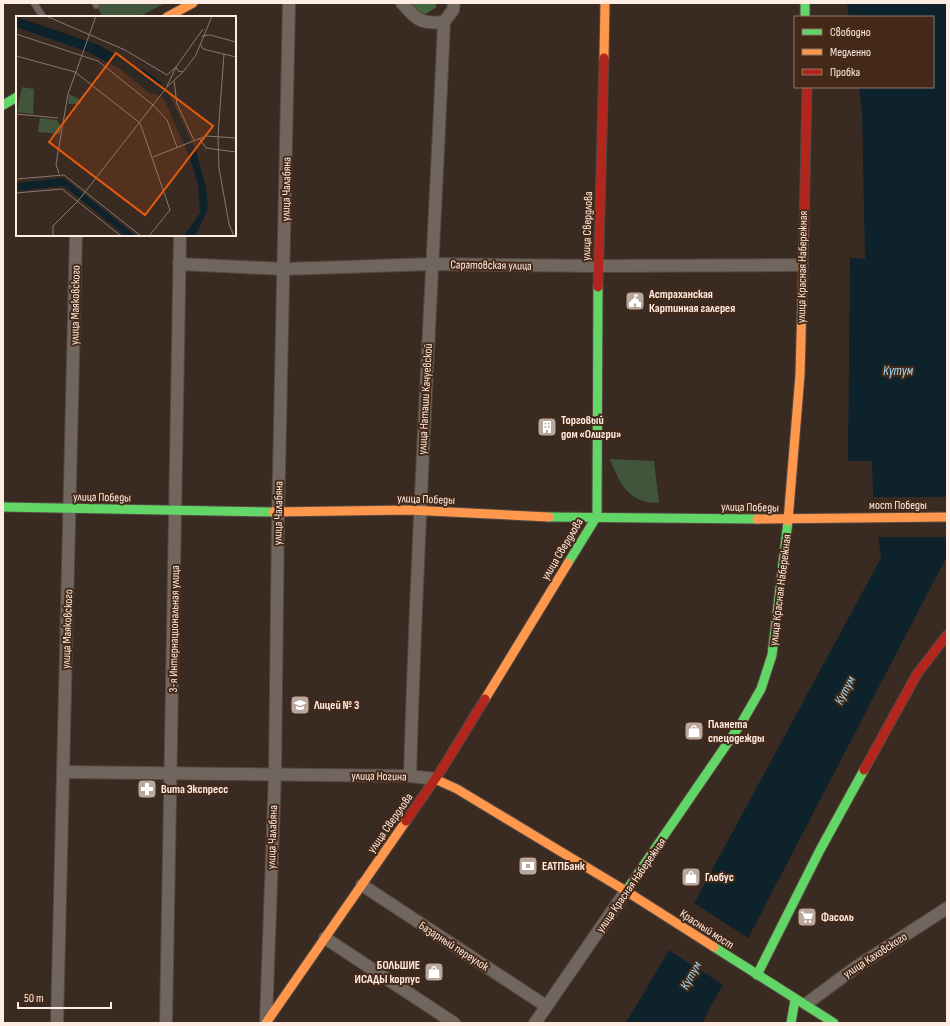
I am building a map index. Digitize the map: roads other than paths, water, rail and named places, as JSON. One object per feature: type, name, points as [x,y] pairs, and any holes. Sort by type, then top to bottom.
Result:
[{"type":"main road","name":"улица Свердлова","points":[[266,1023],[435,779],[597,516],[598,266],[605,3]]},
{"type":"main road","points":[[805,3],[806,16]]},
{"type":"main road","points":[[169,16],[189,7]]},
{"type":"main road","name":"улица Красная Набережная","points":[[626,891],[742,722],[761,689],[772,656],[788,519],[800,375],[807,88]]},
{"type":"main road","points":[[3,105],[16,98]]},
{"type":"main road","name":"улица Победы","points":[[3,507],[278,512],[419,510],[575,518],[597,516],[788,519],[848,517]]},
{"type":"main road","name":"мост Победы","points":[[848,517],[947,517]]},
{"type":"main road","points":[[757,975],[820,850],[913,680],[947,635]]},
{"type":"main road","name":"улица Ногина","points":[[435,779],[457,789],[658,911]]},
{"type":"main road","name":"Красный мост","points":[[658,911],[834,1023]]},
{"type":"main road","points":[[791,1023],[800,1002]]},
{"type":"street","name":"улица Чалабяна","points":[[266,1023],[275,774],[278,512],[285,269],[289,3]]},
{"type":"street","points":[[402,3],[414,17],[428,23],[444,22]]},
{"type":"street","name":"улица Наташи Качуевской","points":[[410,776],[419,510],[433,264],[444,22],[453,10],[454,3]]},
{"type":"street","name":"улица Маяковского","points":[[57,1023],[71,508],[76,236]]},
{"type":"street","name":"3-я Интернациональная улица","points":[[166,1023],[172,772],[180,236]]},
{"type":"street","name":"Саратовская улица","points":[[179,264],[285,269],[433,264],[598,266],[802,265]]},
{"type":"street","name":"улица Ногина","points":[[63,772],[172,772],[410,776],[435,779]]},
{"type":"street","name":"Базарный переулок","points":[[362,885],[546,1006]]},
{"type":"street","name":"улица Красная Набережная","points":[[535,1023],[626,891]]},
{"type":"street","name":"улица Каховского","points":[[800,1002],[947,908]]},
{"type":"street","points":[[325,938],[454,1023]]},
{"type":"lane","points":[[34,3],[42,16]]},
{"type":"water","name":"Кутум","points":[[847,3],[946,3],[947,8],[947,556],[754,927],[702,1023],[626,1023],[666,955],[881,558],[873,496],[872,461],[848,461],[850,258],[865,259],[862,110],[859,88],[934,88],[934,16],[849,16]]},
{"type":"place","name":"Астраханская Картинная галерея","points":[[635,301]]},
{"type":"place","name":"Торговый дом «Олигри»","points":[[547,427]]},
{"type":"place","name":"Лицей № 3","points":[[300,705]]},
{"type":"place","name":"Планета спецодежды","points":[[694,731]]},
{"type":"place","name":"Вита Экспресс","points":[[147,789]]},
{"type":"place","name":"ЕАТПБанк","points":[[528,866]]},
{"type":"place","name":"Глобус","points":[[691,877]]},
{"type":"place","name":"Фасоль","points":[[807,917]]},
{"type":"place","name":"БОЛЬШИЕ ИСАДЫ корпус","points":[[434,972]]}]
